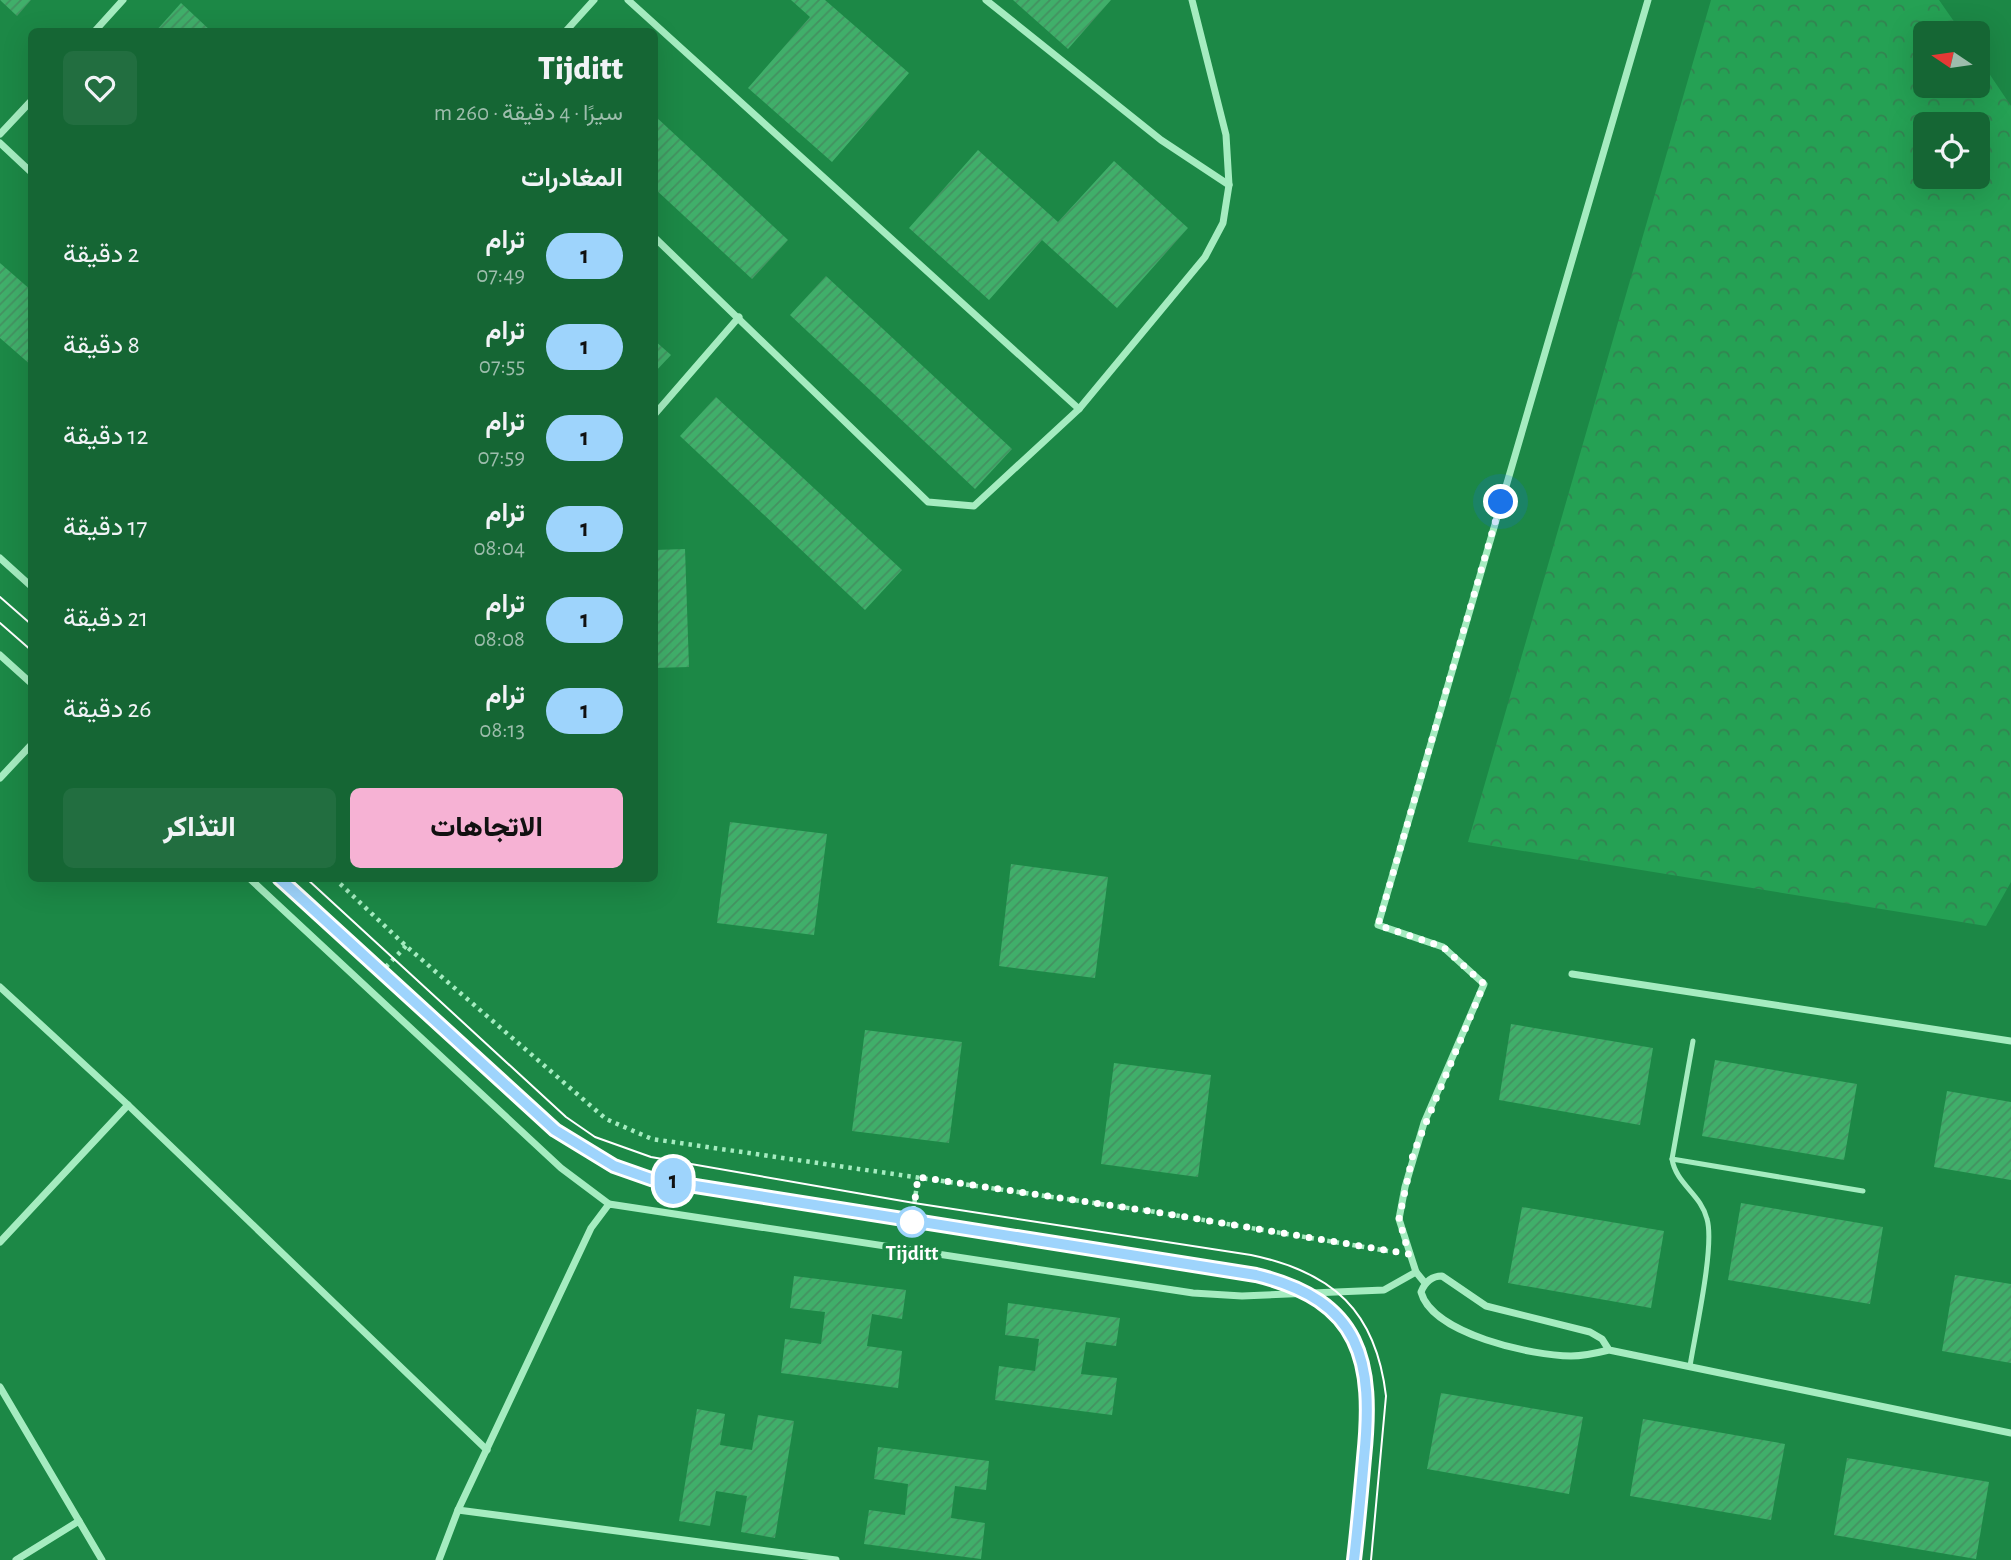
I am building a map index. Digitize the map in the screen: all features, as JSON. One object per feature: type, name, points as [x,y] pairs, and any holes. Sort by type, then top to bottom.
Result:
[{"type":"street","points":[[98,28],[123,0]]},
{"type":"street","points":[[569,28],[594,0]]},
{"type":"street","points":[[628,0],[1079,409]]},
{"type":"street","points":[[986,0],[1161,140],[1228,184]]},
{"type":"street","points":[[658,241],[928,502],[974,506],[1079,409],[1205,257],[1223,223],[1228,184],[1226,135],[1192,0]]},
{"type":"street","points":[[1425,1283],[1416,1272],[1399,1219],[1413,1154],[1484,984],[1443,947],[1378,925],[1648,0]]},
{"type":"street","points":[[0,134],[28,104]]},
{"type":"street","points":[[0,143],[28,169]]},
{"type":"street","points":[[658,410],[739,317]]},
{"type":"street","points":[[0,558],[28,583]]},
{"type":"street","points":[[0,655],[28,680]]},
{"type":"street","points":[[0,778],[28,748]]},
{"type":"street","points":[[253,882],[561,1168],[609,1204],[1193,1293],[1242,1296],[1384,1290],[1416,1272]]},
{"type":"street","points":[[1572,974],[2011,1041]]},
{"type":"street","points":[[0,987],[128,1105],[487,1450]]},
{"type":"street","points":[[0,1242],[128,1105]]},
{"type":"street","points":[[439,1560],[458,1510],[591,1228],[609,1204]]},
{"type":"street","points":[[1609,1350],[1602,1339],[1590,1332],[1486,1306],[1442,1276],[1435,1276],[1425,1283],[1421,1292],[1427,1305],[1468,1334],[1556,1355],[1573,1356],[1609,1350],[2011,1433]]},
{"type":"street","points":[[0,1387],[102,1560]]},
{"type":"street","points":[[458,1510],[836,1560]]},
{"type":"street","points":[[16,1560],[79,1521]]},
{"type":"lane","points":[[1690,1366],[1710,1235],[1703,1206],[1676,1175],[1672,1159],[1693,1041]]},
{"type":"lane","points":[[1672,1159],[1863,1191]]},
{"type":"path","points":[[338,882],[406,946],[606,1119],[652,1139],[1156,1212],[1409,1254]]},
{"type":"path","points":[[367,990],[406,946]]},
{"type":"path","points":[[907,1250],[918,1177]]},
{"type":"green space","points":[[1711,0],[1939,0],[1954,21],[1913,21],[1913,98],[1990,98],[1990,75],[2011,106],[2011,882],[1986,926],[1468,842]]},
{"type":"building","points":[[0,0],[31,0],[17,16]]},
{"type":"building","points":[[791,0],[825,0],[909,73],[832,162],[748,88],[810,17]]},
{"type":"building","points":[[1013,0],[1111,0],[1068,49]]},
{"type":"building","points":[[181,3],[208,28],[159,28]]},
{"type":"building","points":[[658,119],[788,240],[752,279],[658,192]]},
{"type":"building","points":[[978,150],[1058,222],[1114,161],[1188,228],[1117,308],[1042,240],[989,300],[909,228]]},
{"type":"building","points":[[0,263],[28,288],[28,362],[0,338]]},
{"type":"building","points":[[826,276],[1012,449],[975,489],[790,315]]},
{"type":"building","points":[[658,344],[671,355],[658,369]]},
{"type":"building","points":[[716,397],[902,570],[865,610],[680,436]]},
{"type":"building","points":[[685,549],[689,667],[658,668],[658,550]]},
{"type":"building","points":[[730,822],[827,834],[814,935],[717,923]]},
{"type":"building","points":[[1011,864],[1108,877],[1095,978],[999,966]]},
{"type":"building","points":[[1511,1024],[1653,1048],[1640,1125],[1499,1100]]},
{"type":"building","points":[[865,1030],[962,1042],[949,1143],[852,1131]]},
{"type":"building","points":[[1715,1060],[1857,1084],[1844,1160],[1702,1136]]},
{"type":"building","points":[[1114,1063],[1211,1075],[1198,1177],[1101,1164]]},
{"type":"building","points":[[1947,1091],[2011,1102],[2011,1180],[1934,1167]]},
{"type":"building","points":[[1741,1203],[1883,1227],[1870,1304],[1728,1280]]},
{"type":"building","points":[[1522,1207],[1664,1231],[1651,1308],[1508,1283]]},
{"type":"building","points":[[1955,1275],[2011,1284],[2011,1363],[1942,1351]]},
{"type":"building","points":[[794,1276],[906,1290],[902,1319],[872,1314],[867,1346],[902,1351],[898,1388],[781,1373],[785,1339],[821,1344],[825,1312],[790,1308]]},
{"type":"building","points":[[1008,1303],[1120,1318],[1116,1346],[1086,1342],[1081,1374],[1117,1378],[1112,1415],[995,1400],[999,1366],[1035,1371],[1039,1339],[1005,1335]]},
{"type":"building","points":[[1441,1393],[1583,1417],[1569,1494],[1427,1469]]},
{"type":"building","points":[[697,1409],[725,1414],[720,1445],[752,1450],[758,1415],[794,1421],[775,1538],[741,1532],[747,1496],[716,1491],[710,1526],[679,1521]]},
{"type":"building","points":[[1643,1419],[1785,1444],[1771,1520],[1630,1496]]},
{"type":"building","points":[[878,1447],[989,1461],[986,1490],[955,1486],[951,1518],[985,1523],[981,1559],[864,1544],[869,1510],[905,1515],[908,1484],[874,1479]]},
{"type":"building","points":[[1847,1458],[1989,1482],[1976,1559],[1834,1535]]},
{"type":"tram line","points":[[0,597],[28,622]]},
{"type":"tram line","points":[[0,623],[28,648]]},
{"type":"tram line","points":[[283,882],[555,1130],[614,1166],[651,1179],[1256,1275],[1305,1294],[1338,1319],[1357,1351],[1367,1387],[1369,1428],[1354,1560]]},
{"type":"tram line","name":"1","points":[[283,882],[555,1130],[583,1150],[614,1166],[651,1179],[1256,1275],[1298,1288],[1329,1311],[1357,1344],[1368,1388],[1368,1417],[1354,1560]]},
{"type":"tram line","points":[[310,882],[566,1117],[595,1137],[651,1157],[914,1203],[1251,1255],[1280,1262],[1327,1285],[1346,1300],[1361,1319],[1381,1366],[1386,1396],[1371,1560]]},
{"type":"place","name":"Tijditt","points":[[912,1222]]},
{"type":"route","points":[[912,1222],[918,1177],[1156,1212],[1409,1254],[1399,1219],[1413,1154],[1484,984],[1443,947],[1378,925],[1501,502]]}]
